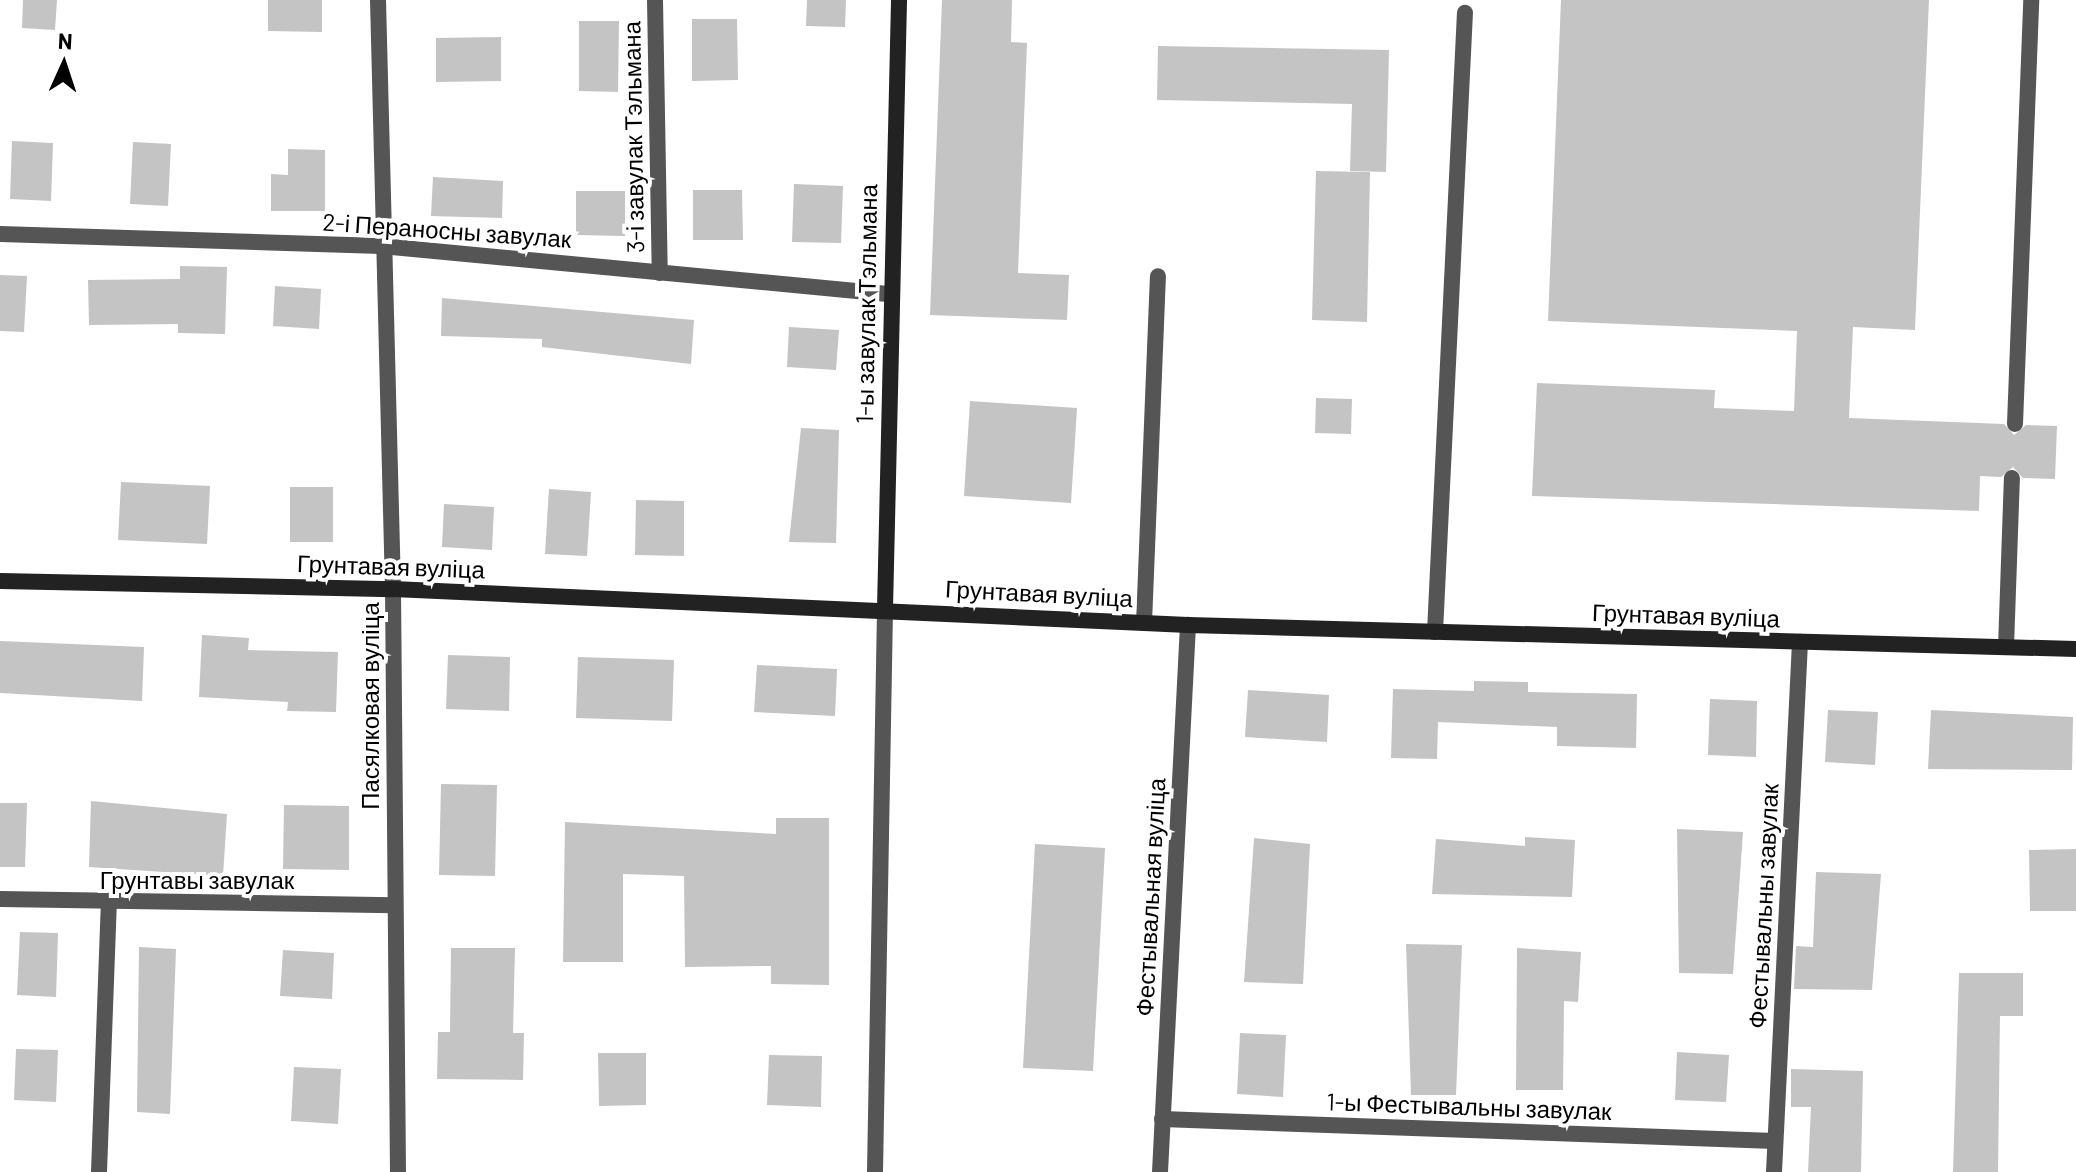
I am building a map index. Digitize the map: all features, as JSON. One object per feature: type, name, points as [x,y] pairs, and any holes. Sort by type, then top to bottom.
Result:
[{"type":"main road","name":"1-ы завулак Тэльмана","points":[[885,609],[888,294],[899,0]]},
{"type":"main road","name":"Грунтавая вуліца","points":[[0,581],[393,589],[1188,625],[2076,649]]},
{"type":"street","name":"Пасялковая вуліца","points":[[378,0],[381,246],[393,589],[398,1172]]},
{"type":"street","name":"3-і завулак Тэльмана","points":[[655,0],[660,273]]},
{"type":"street","points":[[2015,424],[2031,0]]},
{"type":"street","points":[[1435,632],[1465,13]]},
{"type":"street","name":"2-і Пераносны завулак","points":[[0,234],[381,246],[888,294]]},
{"type":"street","points":[[1144,623],[1158,276]]},
{"type":"street","points":[[2006,647],[2012,478]]},
{"type":"street","points":[[875,1172],[885,609]]},
{"type":"street","name":"Фестывальная вуліца","points":[[1160,1172],[1188,625]]},
{"type":"street","name":"Фестывальны завулак","points":[[1774,1172],[1800,642]]},
{"type":"street","name":"Грунтавы завулак","points":[[0,899],[109,904],[394,905]]},
{"type":"street","points":[[99,1172],[109,904]]},
{"type":"street","name":"1-ы Фестывальны завулак","points":[[1162,1119],[1775,1141]]},
{"type":"building","points":[[23,0],[57,0],[55,30],[22,28]]},
{"type":"building","points":[[268,0],[322,0],[322,32],[268,31]]},
{"type":"building","points":[[807,0],[846,0],[845,27],[806,26]]},
{"type":"building","points":[[942,0],[1012,0],[1011,42],[1027,43],[1018,273],[1069,275],[1067,320],[930,315]]},
{"type":"building","points":[[1561,0],[1929,0],[1915,330],[1853,327],[1849,418],[2004,424],[2014,435],[2026,425],[2057,426],[2055,479],[2023,478],[2013,467],[2001,477],[1980,476],[1979,511],[1532,496],[1537,383],[1715,390],[1714,408],[1794,411],[1797,331],[1548,321]]},
{"type":"building","points":[[692,19],[737,19],[738,80],[692,81]]},
{"type":"building","points":[[579,21],[619,21],[618,92],[579,91]]},
{"type":"building","points":[[501,37],[501,81],[436,82],[436,38]]},
{"type":"building","points":[[1158,46],[1389,50],[1386,172],[1350,171],[1352,104],[1157,100]]},
{"type":"building","points":[[12,141],[53,143],[51,201],[10,199]]},
{"type":"building","points":[[133,142],[171,144],[168,206],[130,204]]},
{"type":"building","points":[[288,149],[325,150],[325,211],[271,211],[271,174],[288,175]]},
{"type":"building","points":[[1316,171],[1370,172],[1367,322],[1312,320]]},
{"type":"building","points":[[433,177],[503,181],[502,218],[431,216]]},
{"type":"building","points":[[794,184],[843,186],[841,243],[792,242]]},
{"type":"building","points":[[693,190],[742,190],[743,240],[693,240]]},
{"type":"building","points":[[576,191],[625,191],[625,236],[576,235]]},
{"type":"building","points":[[180,266],[227,267],[225,334],[178,333],[178,324],[89,325],[88,280],[180,279]]},
{"type":"building","points":[[0,275],[27,276],[24,332],[0,331]]},
{"type":"building","points":[[275,286],[321,289],[319,329],[273,326]]},
{"type":"building","points":[[442,298],[694,320],[691,364],[542,347],[542,339],[441,336]]},
{"type":"building","points":[[789,327],[839,330],[836,370],[787,367]]},
{"type":"building","points":[[1316,398],[1352,399],[1351,434],[1315,433]]},
{"type":"building","points":[[970,401],[1077,408],[1071,503],[964,496]]},
{"type":"building","points":[[801,428],[839,430],[836,543],[789,542]]},
{"type":"building","points":[[121,482],[210,486],[207,544],[118,540]]},
{"type":"building","points":[[290,487],[333,487],[333,542],[290,542]]},
{"type":"building","points":[[549,489],[591,492],[587,556],[545,554]]},
{"type":"building","points":[[636,500],[684,501],[684,556],[635,555]]},
{"type":"building","points":[[444,504],[494,507],[492,550],[442,547]]},
{"type":"building","points":[[202,635],[249,638],[248,650],[338,652],[336,712],[287,711],[288,702],[199,697]]},
{"type":"building","points":[[0,641],[144,647],[142,701],[0,693]]},
{"type":"building","points":[[448,655],[510,657],[509,711],[446,709]]},
{"type":"building","points":[[578,657],[674,660],[672,721],[576,718]]},
{"type":"building","points":[[757,665],[837,669],[835,716],[754,712]]},
{"type":"building","points":[[1474,681],[1528,682],[1528,692],[1637,694],[1636,748],[1557,746],[1557,727],[1438,722],[1437,759],[1391,758],[1393,689],[1474,691]]},
{"type":"building","points":[[1248,690],[1329,695],[1327,742],[1245,737]]},
{"type":"building","points":[[1710,699],[1757,701],[1756,757],[1708,755]]},
{"type":"building","points":[[1828,710],[1878,712],[1875,765],[1825,762]]},
{"type":"building","points":[[1931,710],[2073,717],[2072,770],[1928,769]]},
{"type":"building","points":[[441,784],[497,785],[495,876],[439,875]]},
{"type":"building","points":[[91,801],[227,814],[223,876],[89,867]]},
{"type":"building","points":[[0,803],[27,803],[25,867],[0,867]]},
{"type":"building","points":[[284,805],[349,806],[349,870],[283,869]]},
{"type":"building","points":[[776,818],[829,818],[829,985],[771,984],[771,966],[685,967],[684,876],[623,874],[623,962],[563,962],[565,822],[776,834]]},
{"type":"building","points":[[1677,829],[1743,832],[1733,974],[1679,973]]},
{"type":"building","points":[[1525,837],[1575,840],[1572,897],[1432,894],[1436,839],[1525,846]]},
{"type":"building","points":[[1254,838],[1310,844],[1303,984],[1244,982]]},
{"type":"building","points":[[1035,844],[1105,848],[1093,1071],[1023,1068]]},
{"type":"building","points":[[2076,849],[2076,911],[2030,911],[2029,850]]},
{"type":"building","points":[[1816,872],[1881,874],[1872,990],[1794,989],[1796,946],[1813,947]]},
{"type":"building","points":[[20,932],[58,933],[56,997],[17,995]]},
{"type":"building","points":[[1406,944],[1462,945],[1456,1095],[1411,1095]]},
{"type":"building","points":[[139,947],[176,949],[170,1114],[137,1112]]},
{"type":"building","points":[[451,948],[515,948],[513,1033],[524,1033],[523,1080],[437,1079],[438,1032],[450,1032]]},
{"type":"building","points":[[1517,948],[1581,952],[1578,1002],[1564,1001],[1563,1090],[1516,1090]]},
{"type":"building","points":[[283,950],[334,953],[332,999],[280,996]]},
{"type":"building","points":[[1959,973],[2023,973],[2023,1016],[2000,1016],[1998,1172],[1953,1172]]},
{"type":"building","points":[[1240,1033],[1286,1035],[1283,1097],[1237,1094]]},
{"type":"building","points":[[16,1049],[58,1050],[56,1102],[14,1100]]},
{"type":"building","points":[[1677,1052],[1729,1055],[1726,1102],[1675,1100]]},
{"type":"building","points":[[598,1053],[646,1053],[646,1105],[599,1106]]},
{"type":"building","points":[[769,1055],[822,1056],[821,1107],[767,1105]]},
{"type":"building","points":[[294,1067],[341,1069],[338,1124],[291,1121]]},
{"type":"building","points":[[1791,1069],[1863,1071],[1861,1172],[1808,1172],[1811,1107],[1791,1107]]}]
